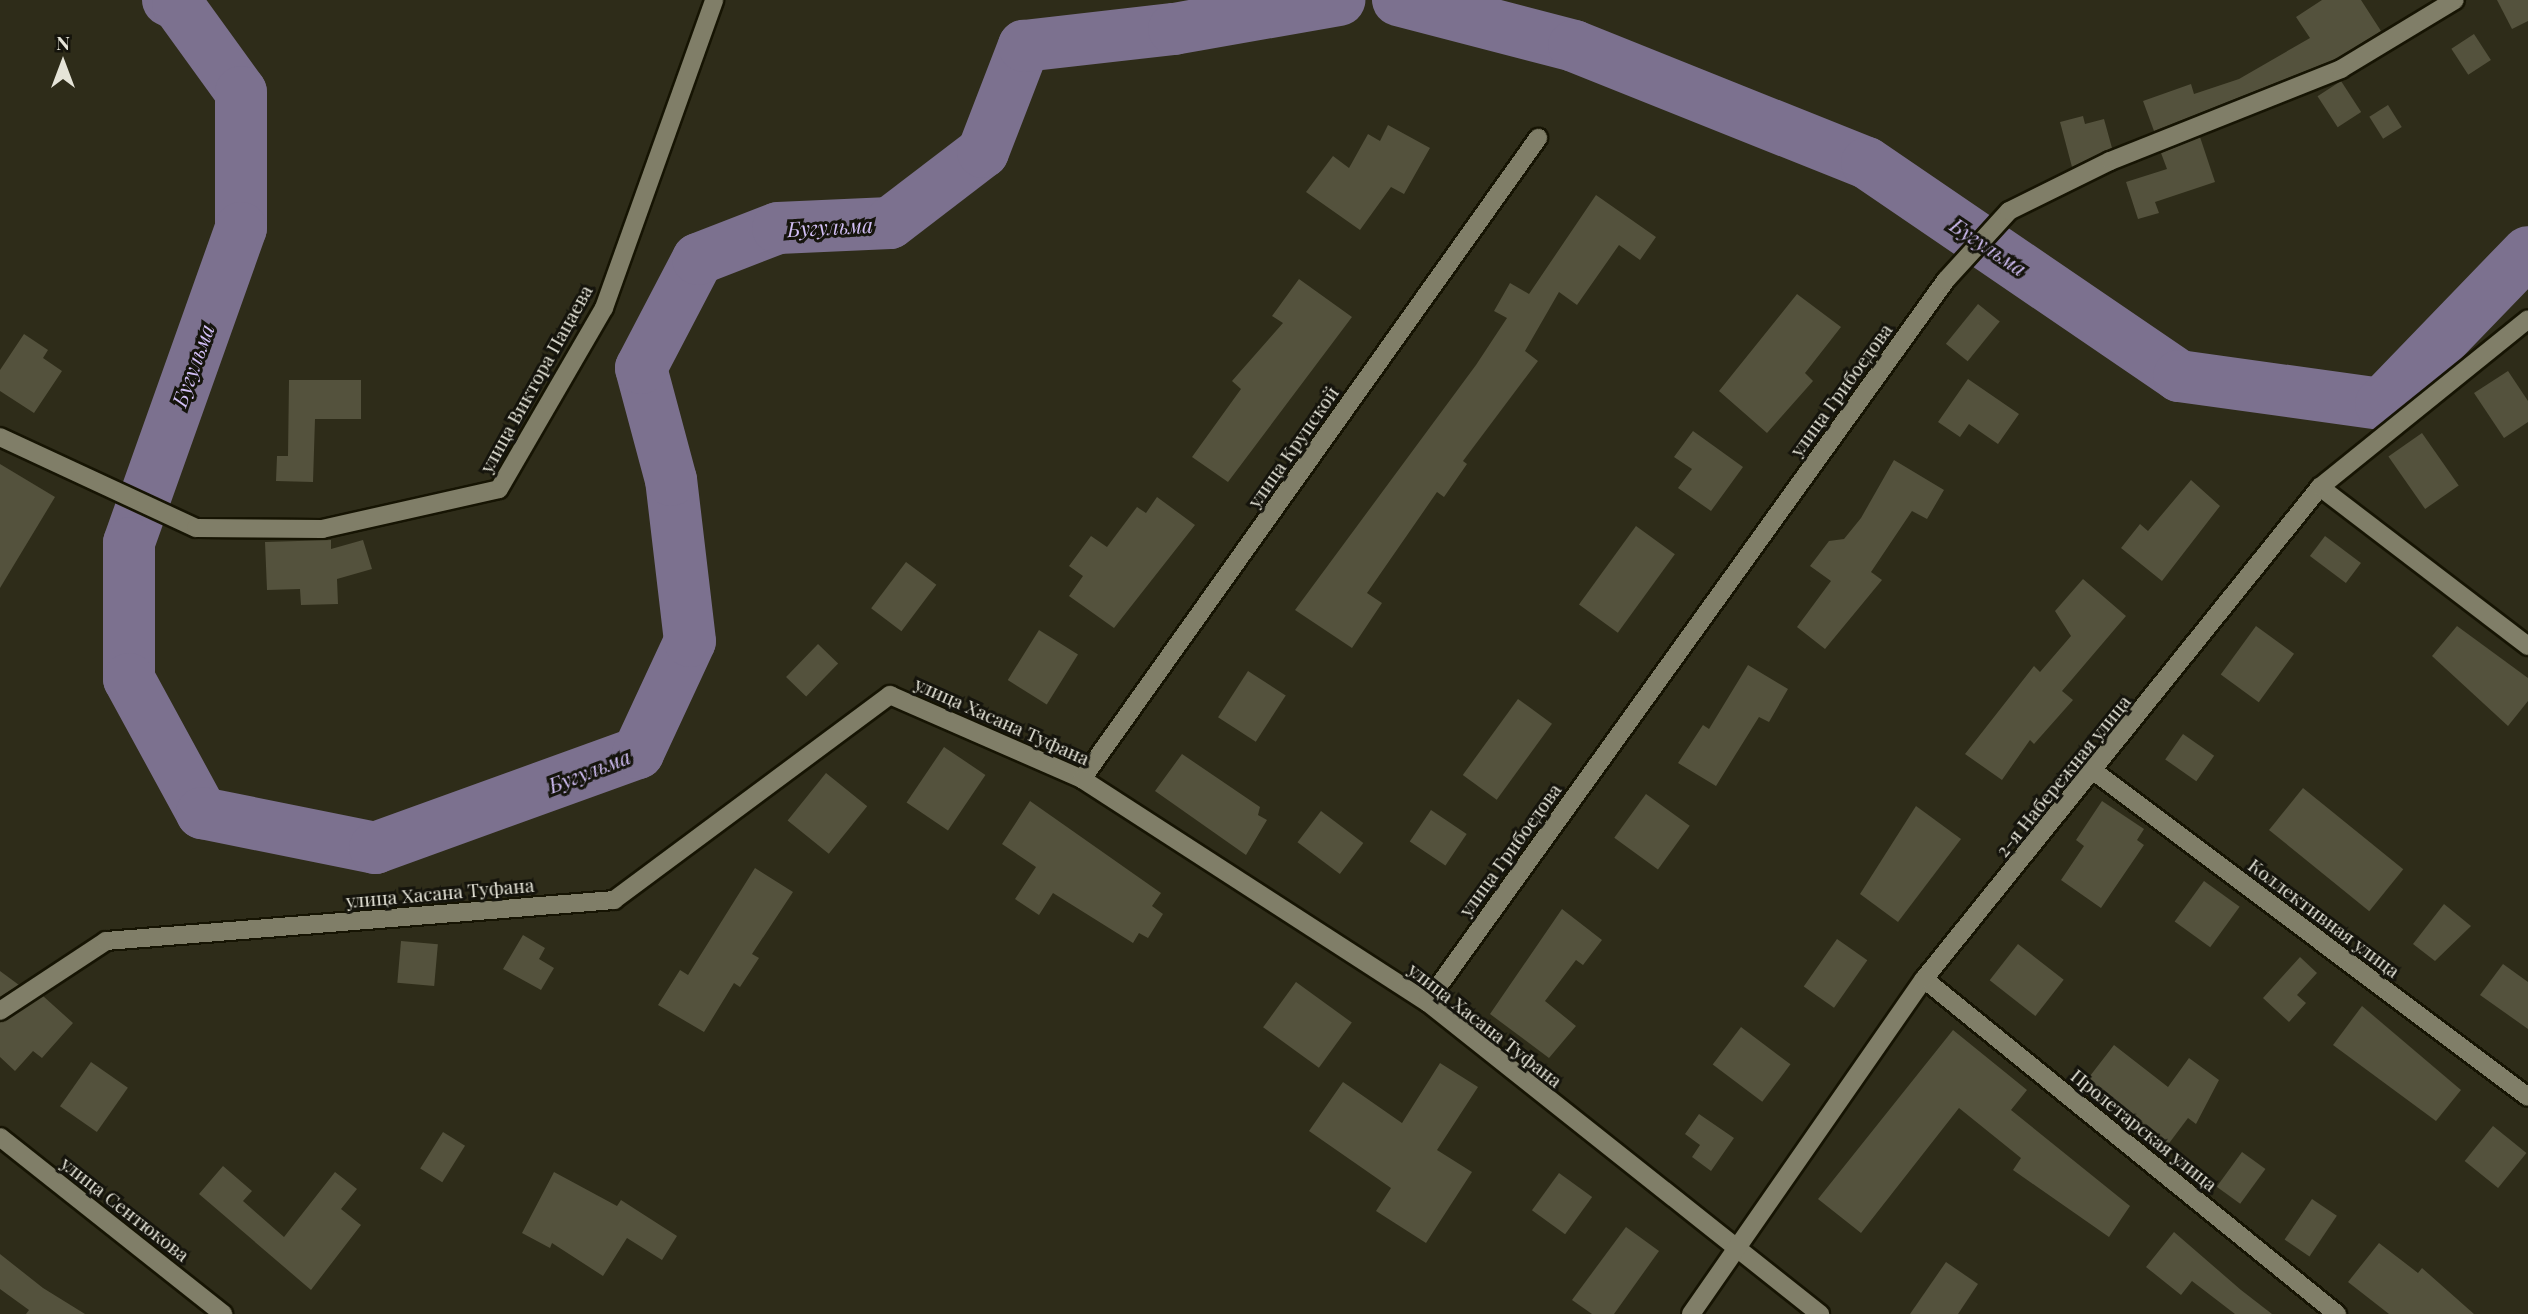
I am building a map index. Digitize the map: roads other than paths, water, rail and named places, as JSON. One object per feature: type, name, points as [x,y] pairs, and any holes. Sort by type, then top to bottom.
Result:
[{"type":"street","name":"улица Виктора Пацаева","points":[[0,438],[103,488],[196,528],[322,529],[499,489],[604,308],[714,0]]},
{"type":"street","name":"улица Грибоедова","points":[[1427,1002],[1947,280],[2009,211],[2110,161],[2341,69],[2455,0]]},
{"type":"street","name":"улица Крупской","points":[[1082,779],[1538,138]]},
{"type":"street","name":"2-я Набережная улица","points":[[1691,1314],[1737,1254],[1924,979],[2095,772],[2320,487],[2528,319]]},
{"type":"street","points":[[2320,487],[2528,646]]},
{"type":"street","name":"улица Хасана Туфана","points":[[0,1011],[106,942],[614,900],[890,695],[1082,779],[1427,1002],[1737,1254],[1820,1314]]},
{"type":"street","name":"Коллективная улица","points":[[2095,772],[2528,1097]]},
{"type":"street","name":"Пролетарская улица","points":[[1924,979],[2337,1314]]},
{"type":"street","name":"улица Сентюкова","points":[[0,1136],[223,1314]]},
{"type":"waterway","name":"Бугульма","points":[[168,0],[178,5],[241,92],[241,228],[129,543],[129,679],[202,813],[375,848],[638,753],[690,641],[671,480],[641,368],[698,259],[778,228],[890,223],[983,152],[1024,46],[1174,29],[1339,0]]},
{"type":"waterway","name":"Бугульма","points":[[1398,0],[1574,46],[1867,163],[2179,376],[2381,404],[2528,252]]}]
